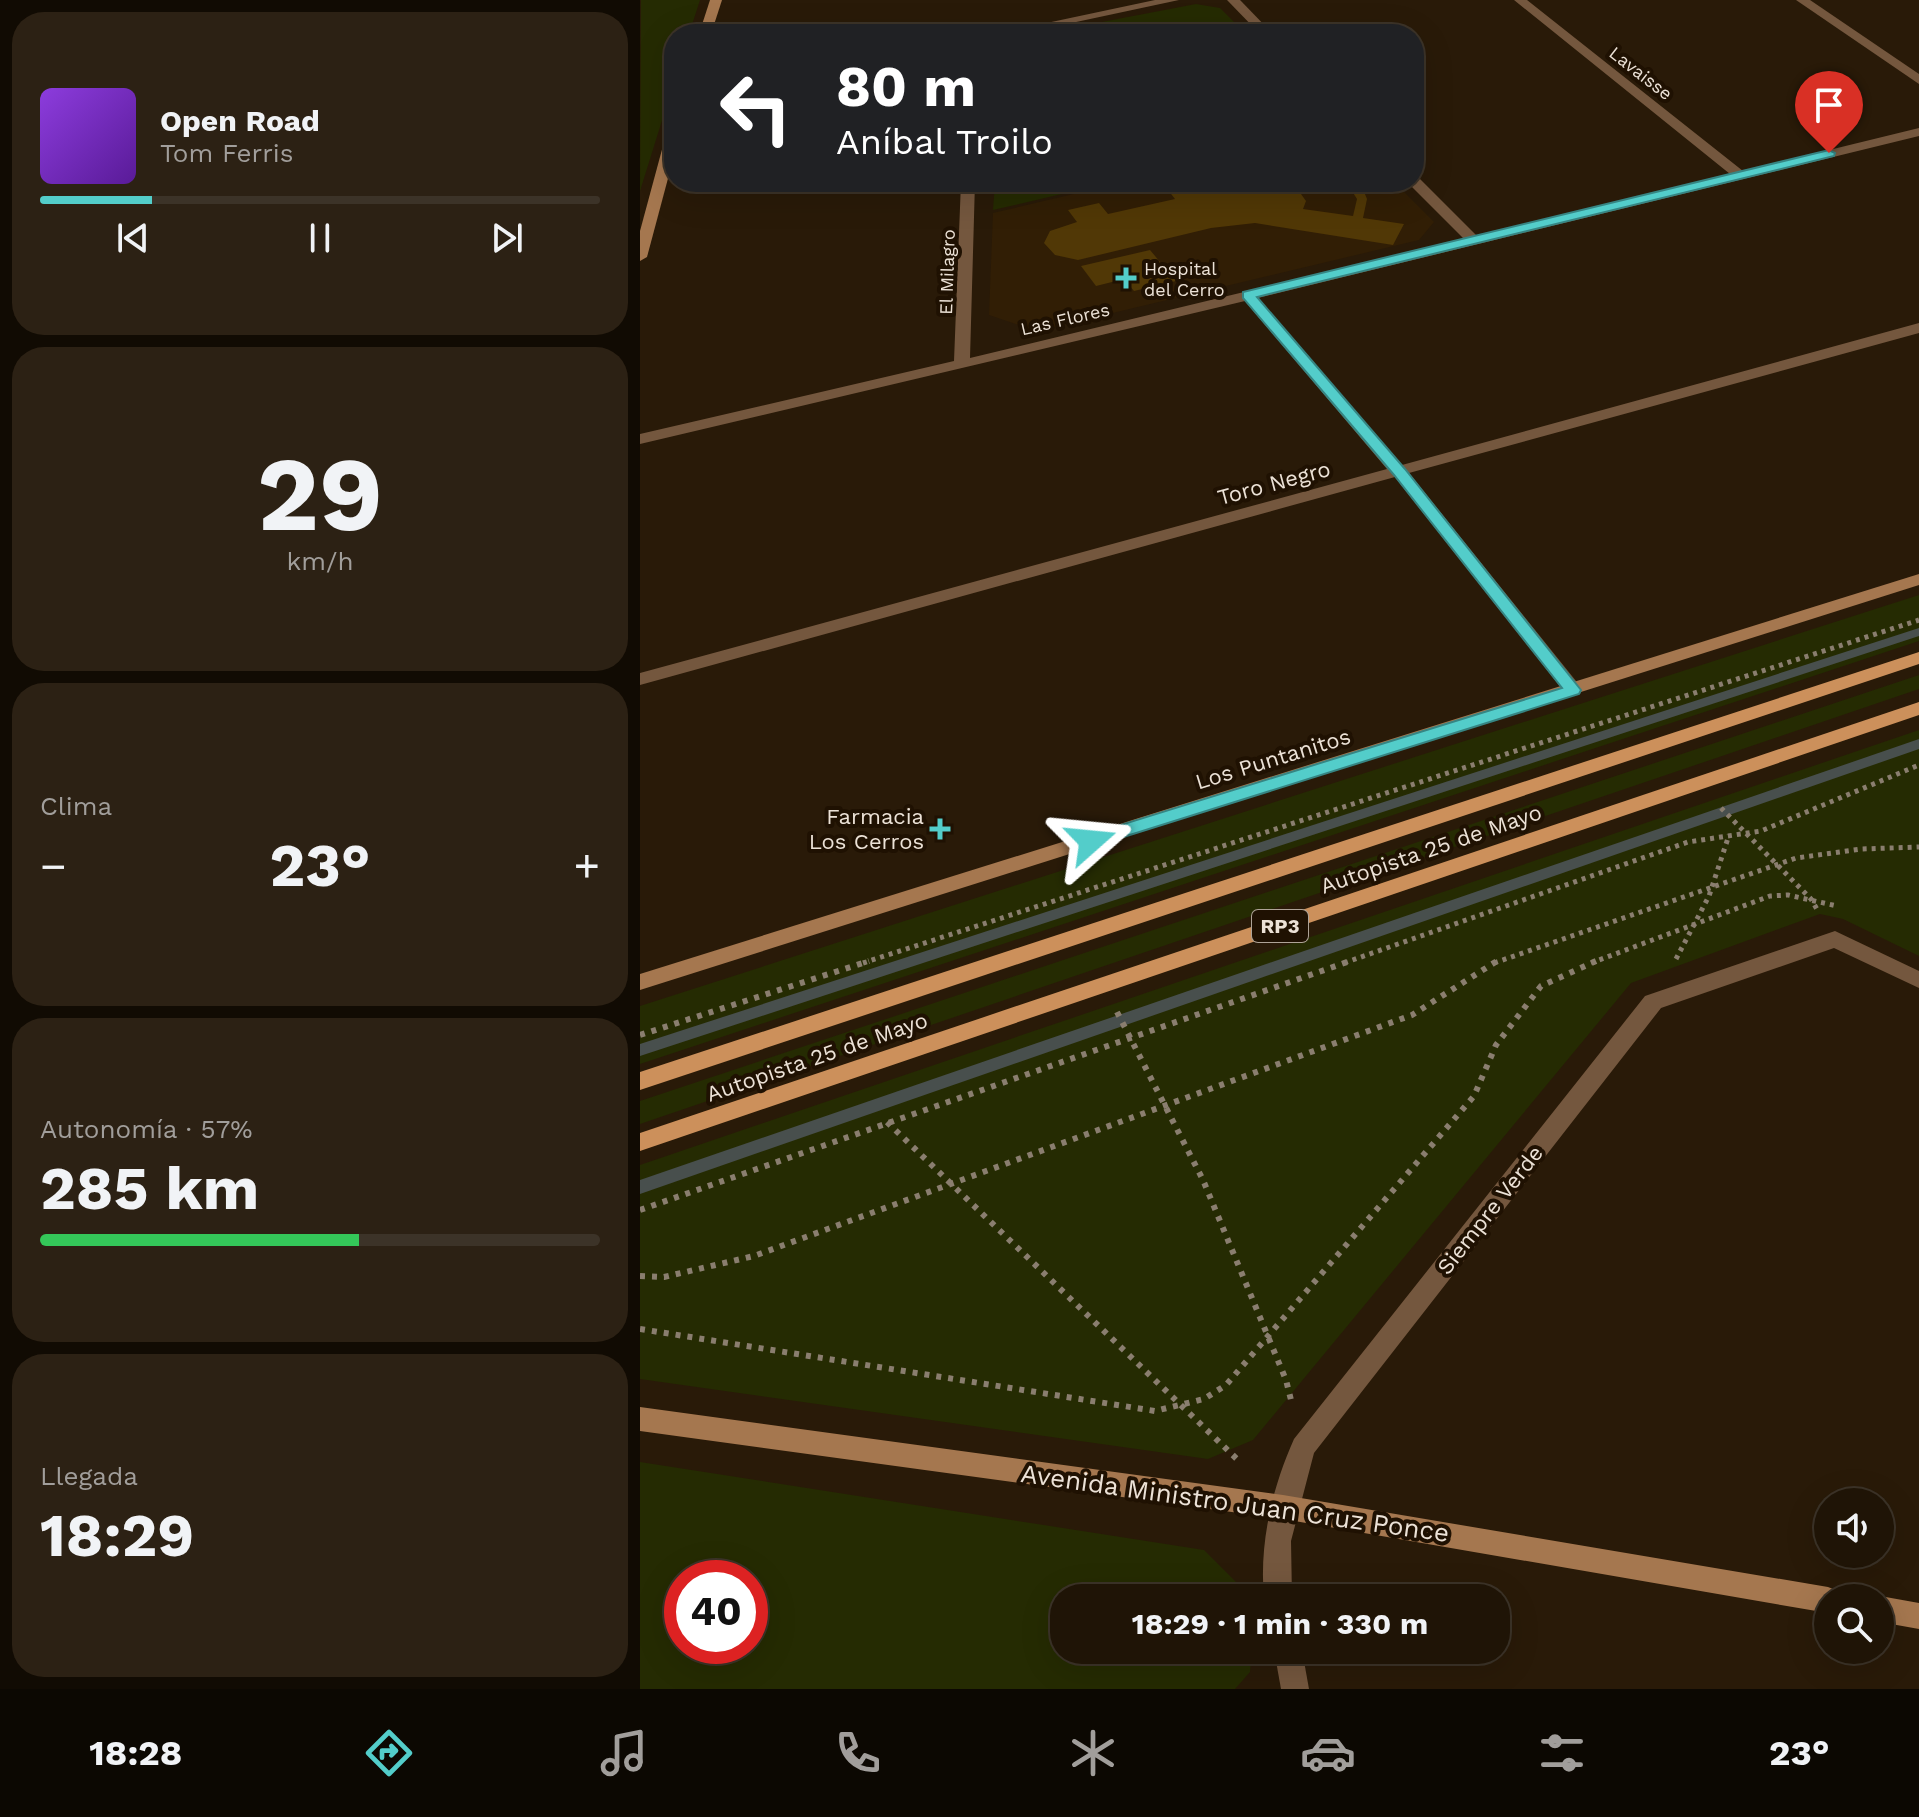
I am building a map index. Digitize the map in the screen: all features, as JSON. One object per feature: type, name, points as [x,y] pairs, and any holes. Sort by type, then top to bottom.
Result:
[{"type":"main road","name":"Autopista 25 de Mayo","points":[[640,1081],[1919,658]]},
{"type":"main road","name":"Autopista 25 de Mayo","points":[[640,1142],[1919,708]]},
{"type":"street","points":[[708,24],[716,0]]},
{"type":"street","points":[[1052,24],[1173,0]]},
{"type":"street","points":[[1233,0],[1257,24]]},
{"type":"street","name":"Lavaisse","points":[[1520,0],[1739,174]]},
{"type":"street","points":[[1802,0],[1919,80]]},
{"type":"street","name":"Las Flores","points":[[640,439],[1919,132]]},
{"type":"street","points":[[640,257],[664,168]]},
{"type":"street","points":[[1424,191],[1474,241]]},
{"type":"street","name":"El Milagro","points":[[962,363],[968,192]]},
{"type":"street","points":[[1248,295],[1399,472],[1573,690]]},
{"type":"street","name":"Toro Negro","points":[[640,679],[1919,328]]},
{"type":"street","name":"Los Puntanitos","points":[[640,982],[1919,579]]},
{"type":"street","points":[[1653,1002],[1835,939],[1919,980]]},
{"type":"street","name":"Siempre Verde","points":[[1275,1584],[1283,1507],[1303,1447],[1653,1002]]},
{"type":"street","name":"Avenida Ministro Juan Cruz Ponce","points":[[640,1419],[1283,1507],[1814,1598]]},
{"type":"street","points":[[1894,1612],[1919,1616]]},
{"type":"street","points":[[1291,1664],[1295,1689]]},
{"type":"path","points":[[640,1035],[1919,620]]},
{"type":"path","points":[[640,1210],[1688,842],[1761,831],[1919,765]]},
{"type":"path","points":[[1711,798],[1811,899],[1835,939]]},
{"type":"path","points":[[1653,1002],[1712,886],[1729,835]]},
{"type":"path","points":[[640,1276],[664,1277],[754,1256],[952,1185],[1412,1015],[1498,960],[1777,864],[1796,858],[1861,849],[1919,847]]},
{"type":"path","points":[[640,1329],[1155,1411],[1204,1399],[1226,1385],[1474,1096],[1496,1045],[1541,986],[1574,969],[1770,896],[1811,899],[1843,909]]},
{"type":"path","points":[[1112,1003],[1203,1180],[1286,1380],[1303,1447]]},
{"type":"path","points":[[887,1122],[1182,1404],[1283,1507]]},
{"type":"shaded area","name":"Hospital del Cerro","points":[[1082,192],[1404,192],[1434,222],[1419,240],[1037,331],[989,315],[993,213]]},
{"type":"green space","points":[[641,0],[700,0],[692,24],[664,24],[664,114],[640,191]]},
{"type":"green space","points":[[1196,4],[1220,8],[1236,24],[1091,24]]},
{"type":"green space","points":[[994,192],[1070,192],[993,210]]},
{"type":"green space","points":[[1919,595],[1919,641],[640,1064],[640,1006]]},
{"type":"green space","points":[[1919,675],[1919,689],[640,1124],[640,1101]]},
{"type":"green space","points":[[1919,730],[1919,956],[1843,919],[1820,914],[1631,983],[1253,1440],[1208,1459],[640,1379],[640,1165]]},
{"type":"green space","points":[[640,1462],[1204,1550],[1238,1584],[1050,1584],[1050,1664],[1251,1664],[1250,1672],[1235,1689],[640,1689]]},
{"type":"building","points":[[1170,192],[1309,192],[1301,194],[1306,201],[1303,209],[1353,216],[1357,199],[1353,192],[1364,192],[1367,199],[1363,218],[1404,224],[1393,245],[1255,223],[1211,228],[1078,260],[1055,255],[1044,243],[1050,231],[1077,222],[1068,210],[1099,203],[1108,214],[1175,199]]},
{"type":"building","points":[[1150,250],[1176,281],[1134,291],[1124,279],[1096,286],[1081,266]]},
{"type":"waterway","points":[[640,1050],[1919,632]]},
{"type":"waterway","points":[[640,1187],[1919,744]]},
{"type":"place","name":"Hospital del Cerro","points":[[1126,278]]},
{"type":"place","name":"Farmacia Los Cerros","points":[[940,829]]},
{"type":"route","points":[[1091,841],[1573,690],[1399,472],[1248,295],[1829,153]]}]
